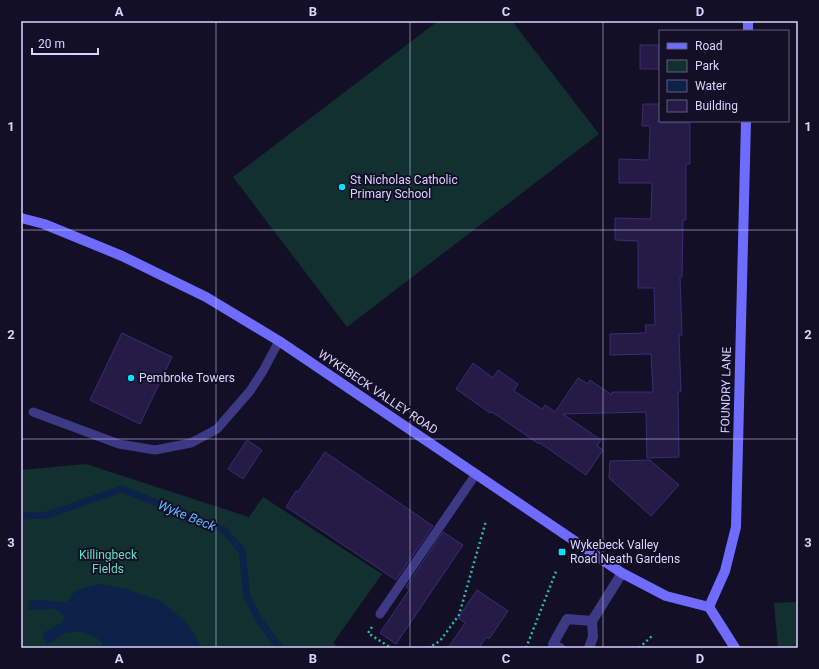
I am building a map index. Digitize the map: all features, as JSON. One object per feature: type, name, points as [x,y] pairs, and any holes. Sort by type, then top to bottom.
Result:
[{"type":"street","name":"FOUNDRY LANE","points":[[709,608],[725,571],[736,527],[746,122]]},
{"type":"street","name":"WYKEBECK VALLEY ROAD","points":[[21,218],[44,224],[122,256],[206,298],[279,341],[622,573],[666,596],[709,608]]},
{"type":"street","points":[[589,648],[593,637],[592,621],[622,573]]},
{"type":"street","points":[[709,608],[735,648]]},
{"type":"street","points":[[560,648],[553,644],[567,619],[592,621]]},
{"type":"lane","points":[[33,412],[120,444],[155,450],[191,443],[216,429],[250,391],[263,371],[279,341]]},
{"type":"lane","points":[[380,614],[476,474]]},
{"type":"path","points":[[428,648],[440,641],[459,615],[486,521]]},
{"type":"path","points":[[526,648],[557,569]]},
{"type":"path","points":[[380,614],[368,633],[391,648]]},
{"type":"path","points":[[639,648],[653,634]]},
{"type":"green space","points":[[438,21],[512,21],[599,134],[347,327],[233,177]]},
{"type":"green space","name":"Killingbeck Fields","points":[[86,464],[249,517],[263,497],[382,574],[333,643],[339,648],[21,648],[21,470]]},
{"type":"green space","points":[[798,602],[798,648],[778,648],[774,603]]},
{"type":"water","points":[[100,584],[126,589],[159,600],[184,620],[202,648],[102,648],[102,643],[97,638],[78,631],[64,634],[47,644],[41,634],[63,622],[64,616],[55,609],[29,610],[29,600],[46,600],[66,603],[76,590]]},
{"type":"building","points":[[640,45],[659,45],[659,69],[640,69]]},
{"type":"building","points":[[643,104],[659,104],[660,123],[690,123],[690,164],[686,164],[686,220],[683,220],[682,277],[680,277],[682,335],[679,335],[681,392],[678,392],[679,457],[647,458],[646,412],[563,414],[601,440],[597,446],[603,450],[586,475],[540,443],[539,444],[492,412],[490,413],[456,389],[473,363],[493,378],[498,370],[518,384],[514,391],[542,409],[545,405],[555,412],[578,378],[588,384],[590,380],[612,395],[612,392],[653,392],[651,354],[610,355],[610,334],[646,333],[645,325],[655,325],[654,288],[638,288],[638,241],[615,240],[615,218],[651,219],[652,183],[619,183],[619,159],[649,160],[650,126],[642,126]]},
{"type":"building","name":"Pembroke Towers","points":[[122,333],[172,357],[140,424],[90,400]]},
{"type":"building","points":[[247,440],[262,450],[243,479],[228,469]]},
{"type":"building","points":[[325,452],[433,526],[396,580],[286,507]]},
{"type":"building","points":[[650,460],[679,485],[651,516],[609,478],[610,461]]},
{"type":"building","points":[[443,532],[463,545],[396,644],[380,633],[409,590],[406,587]]},
{"type":"building","points":[[477,590],[508,611],[489,639],[486,637],[479,648],[448,648],[465,623],[458,618]]},
{"type":"waterway","name":"Wyke Beck","points":[[21,516],[47,515],[122,489],[224,530],[242,551],[247,596],[259,620],[280,648]]},
{"type":"place","name":"St Nicholas Catholic Primary School","points":[[342,187]]},
{"type":"place","name":"Pembroke Towers","points":[[131,378]]},
{"type":"place","name":"Wykebeck Valley Road Neath Gardens","points":[[562,552]]}]
